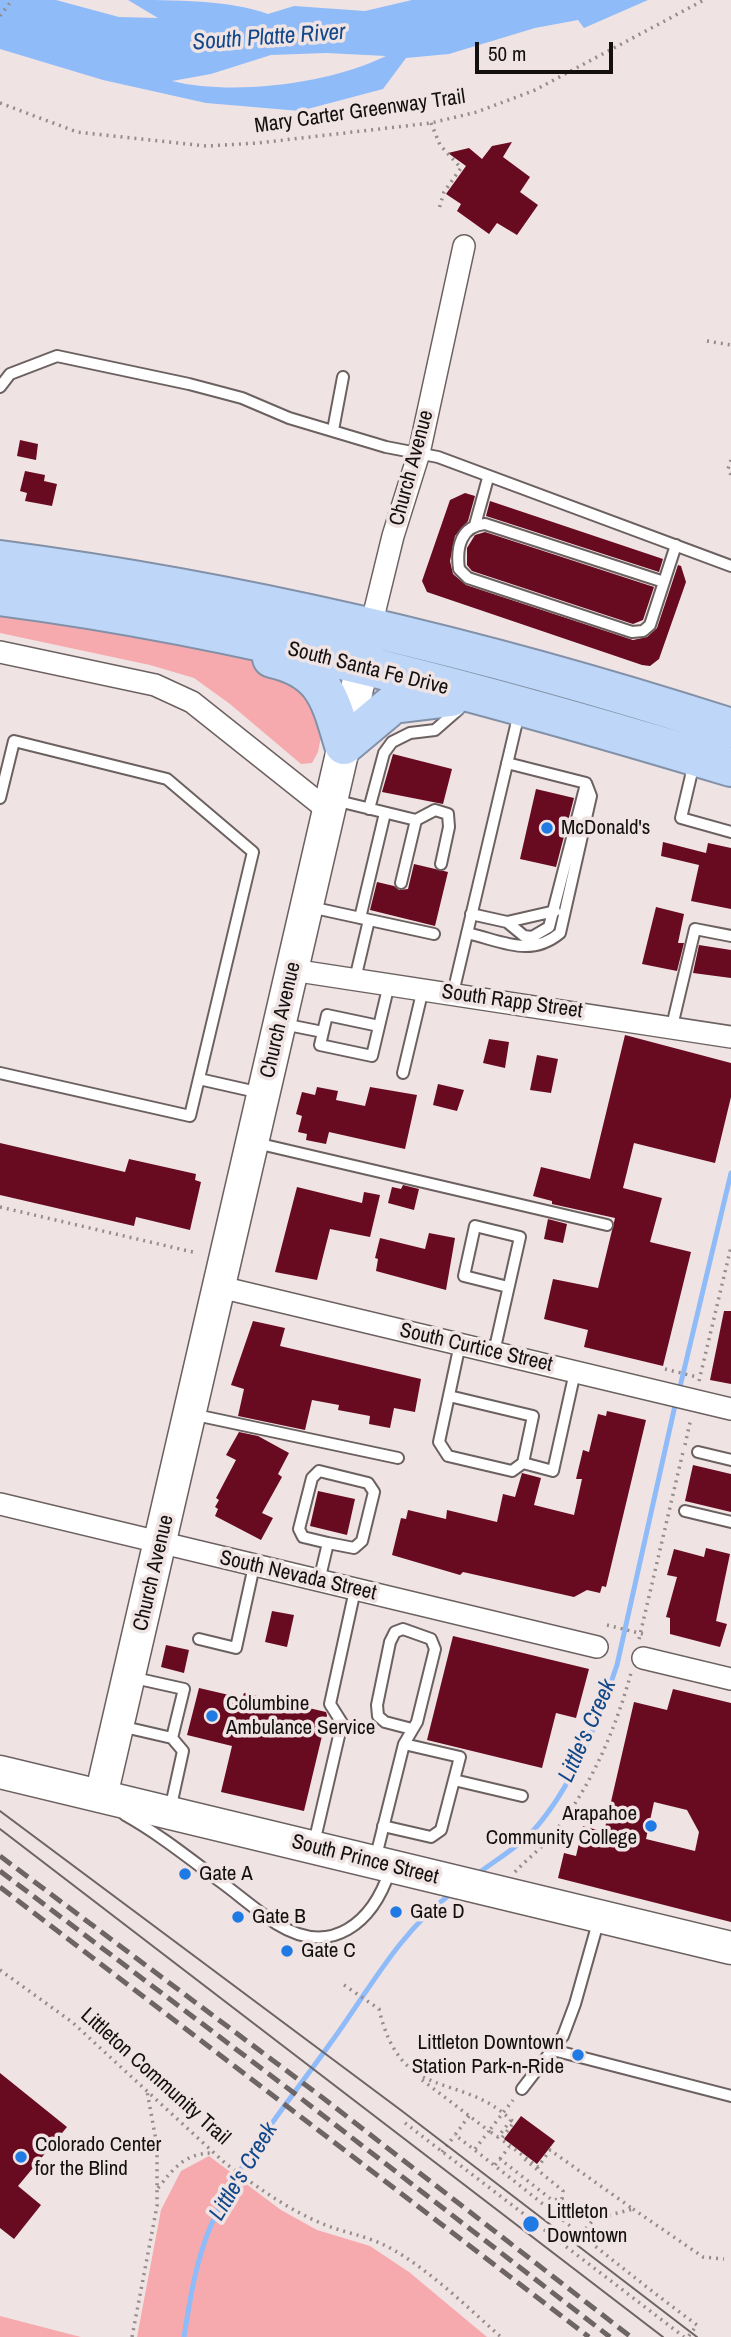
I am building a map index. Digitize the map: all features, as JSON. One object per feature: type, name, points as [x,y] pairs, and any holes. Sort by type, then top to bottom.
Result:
[{"type":"highway","name":"South Santa Fe Drive","points":[[0,560],[153,583],[366,647],[474,695],[731,767]]},
{"type":"highway","name":"South Santa Fe Drive","points":[[9,597],[366,647],[606,691],[731,728]]},
{"type":"highway","points":[[9,597],[66,619],[166,635],[288,662],[325,687],[344,745],[393,704],[416,699],[474,695]]},
{"type":"street","name":"Church Avenue","points":[[101,1796],[366,647],[393,536],[419,453],[464,246]]},
{"type":"street","points":[[0,652],[155,685],[192,702],[330,805]]},
{"type":"street","name":"South Rapp Street","points":[[292,970],[731,1037]]},
{"type":"street","name":"South Curtice Street","points":[[220,1287],[663,1393],[692,1392],[731,1409]]},
{"type":"street","name":"South Nevada Street","points":[[0,1504],[597,1647]]},
{"type":"street","points":[[643,1658],[730,1673]]},
{"type":"street","name":"South Prince Street","points":[[0,1772],[731,1948]]},
{"type":"lane","points":[[0,387],[10,374],[57,356],[202,387],[386,447],[438,457],[488,478],[731,566]]},
{"type":"lane","points":[[333,430],[343,377]]},
{"type":"lane","points":[[475,525],[488,478]]},
{"type":"lane","points":[[664,582],[485,524],[475,525],[464,533],[457,555],[459,569],[468,578],[632,632],[643,631],[650,625],[664,582],[676,545]]},
{"type":"lane","points":[[369,809],[384,753],[392,742],[411,733],[435,730],[474,695]]},
{"type":"lane","points":[[453,993],[520,708]]},
{"type":"lane","points":[[0,798],[13,741],[167,779],[253,852],[190,1116],[0,1073]]},
{"type":"lane","points":[[695,756],[681,818],[731,832]]},
{"type":"lane","points":[[507,762],[586,783]]},
{"type":"lane","points":[[508,922],[524,936],[532,937],[549,927],[586,783]]},
{"type":"lane","points":[[467,933],[533,949],[548,943],[560,933],[591,796],[586,783]]},
{"type":"lane","points":[[330,805],[369,809],[416,820],[436,810],[448,814],[449,827],[441,864]]},
{"type":"lane","points":[[355,979],[385,813]]},
{"type":"lane","points":[[401,883],[416,820]]},
{"type":"lane","points":[[307,906],[434,934]]},
{"type":"lane","points":[[471,914],[508,922],[555,911]]},
{"type":"lane","points":[[672,1026],[695,929],[731,936]]},
{"type":"lane","points":[[379,1026],[327,1015],[320,1045],[372,1056],[389,984]]},
{"type":"lane","points":[[403,1073],[423,989]]},
{"type":"lane","points":[[280,1023],[323,1032]]},
{"type":"lane","points":[[199,1079],[264,1094]]},
{"type":"lane","points":[[253,1142],[607,1225]]},
{"type":"lane","points":[[494,1352],[520,1237],[475,1226],[464,1276],[508,1287]]},
{"type":"lane","points":[[449,1396],[533,1416],[523,1463],[512,1471],[448,1456],[439,1442],[460,1344]]},
{"type":"lane","points":[[523,1463],[553,1471],[575,1371]]},
{"type":"lane","points":[[191,1414],[398,1458]]},
{"type":"lane","points":[[698,1452],[731,1460]]},
{"type":"lane","points":[[319,1471],[368,1483],[374,1492],[362,1541],[354,1548],[328,1543],[303,1538],[299,1529],[312,1478],[319,1471]]},
{"type":"lane","points":[[685,1511],[731,1522]]},
{"type":"lane","points":[[319,1581],[328,1543]]},
{"type":"lane","points":[[199,1639],[236,1648],[254,1566]]},
{"type":"lane","points":[[313,1848],[342,1723],[330,1704],[355,1590]]},
{"type":"lane","points":[[101,1796],[279,1925],[311,1936],[337,1934],[360,1922],[377,1903],[383,1826],[404,1744],[412,1729],[435,1649],[431,1639],[403,1629],[395,1632],[390,1642],[377,1705],[378,1716],[384,1722],[412,1729]]},
{"type":"lane","points":[[130,1677],[184,1689],[172,1738]]},
{"type":"lane","points":[[118,1726],[172,1738],[183,1751],[169,1812]]},
{"type":"lane","points":[[383,1826],[432,1837],[441,1830],[460,1757],[404,1744]]},
{"type":"lane","points":[[454,1780],[522,1796]]},
{"type":"lane","points":[[522,2090],[563,2036],[575,2004],[599,1916]]},
{"type":"lane","points":[[553,2050],[731,2096]]},
{"type":"path","points":[[0,16],[12,0]]},
{"type":"path","name":"Mary Carter Greenway Trail","points":[[0,103],[77,132],[207,146],[430,123],[477,112],[535,90],[704,0]]},
{"type":"path","points":[[430,123],[440,145],[461,168],[444,192],[439,209]]},
{"type":"path","points":[[707,341],[731,345]]},
{"type":"path","points":[[731,460],[728,469],[731,475]]},
{"type":"path","points":[[0,1207],[197,1253]]},
{"type":"path","points":[[692,1392],[731,1247]]},
{"type":"path","points":[[665,1369],[697,1377]]},
{"type":"path","points":[[607,1625],[648,1635]]},
{"type":"path","name":"Littleton Community Trail","points":[[0,1969],[72,2022],[225,2163],[252,2183],[319,2223],[362,2234],[394,2251],[455,2296],[501,2337]]},
{"type":"path","points":[[344,1985],[379,2009],[386,2038],[417,2077],[498,2137],[563,2191],[562,2199],[552,2200],[500,2159]]},
{"type":"path","points":[[417,2077],[502,2112],[514,2122],[501,2139],[538,2166],[550,2150],[703,2257],[724,2259]]},
{"type":"path","points":[[132,2337],[157,2190],[157,2146],[146,2089]]},
{"type":"path","points":[[475,2150],[502,2112]]},
{"type":"path","points":[[442,2152],[469,2116]]},
{"type":"path","points":[[498,2137],[511,2120]]},
{"type":"path","points":[[405,2123],[686,2337],[697,2325],[455,2135]]},
{"type":"path","points":[[495,2165],[509,2147]]},
{"type":"path","points":[[157,2190],[177,2164],[196,2153],[214,2152]]},
{"type":"path","points":[[583,2233],[594,2219],[633,2209]]},
{"type":"shaded area","points":[[0,613],[161,639],[298,671],[325,717],[318,752],[312,763],[301,764],[230,704],[194,678],[150,665],[0,633]]},
{"type":"shaded area","points":[[209,2156],[281,2210],[317,2230],[370,2246],[409,2272],[487,2337],[137,2337],[161,2210],[181,2171]]},
{"type":"shaded area","points":[[0,2316],[81,2337],[0,2337]]},
{"type":"water","name":"South Platte River","points":[[0,0],[56,0],[119,17],[158,18],[128,0],[219,3],[268,14],[294,6],[365,11],[412,0],[648,0],[584,28],[578,20],[535,28],[449,54],[406,58],[383,89],[300,111],[206,103],[103,80],[0,49]],"holes":[[[326,53],[386,56],[337,74],[280,85],[223,87],[172,81],[211,74],[271,55]]]},
{"type":"building","points":[[512,142],[503,157],[530,177],[520,192],[538,205],[517,235],[497,223],[489,234],[457,211],[461,204],[446,194],[466,166],[448,153],[469,148],[482,159],[492,146]]},
{"type":"building","points":[[20,440],[38,444],[36,460],[17,456]]},
{"type":"building","points":[[25,471],[45,475],[44,481],[57,484],[52,506],[25,501],[27,493],[20,491]]},
{"type":"building","points":[[465,493],[475,496],[468,521],[455,536],[450,561],[453,574],[466,585],[633,640],[647,637],[657,628],[678,565],[681,566],[686,582],[659,659],[650,666],[642,665],[427,592],[422,581],[450,500]]},
{"type":"building","points":[[490,501],[663,559],[659,572],[486,516]]},
{"type":"building","points":[[485,532],[654,587],[643,620],[633,624],[472,571],[467,565],[467,548],[475,535]]},
{"type":"building","points":[[393,754],[452,769],[443,804],[382,792]]},
{"type":"building","name":"McDonald's","points":[[536,789],[574,798],[556,867],[520,859]]},
{"type":"building","points":[[663,842],[706,853],[708,843],[731,848],[731,909],[691,901],[699,865],[661,856]]},
{"type":"building","points":[[414,864],[448,872],[435,926],[370,910],[377,882],[399,890],[408,889]]},
{"type":"building","points":[[656,907],[684,914],[678,943],[684,943],[677,971],[642,964]]},
{"type":"building","points":[[699,945],[731,950],[731,978],[693,973]]},
{"type":"building","points":[[625,1035],[731,1063],[731,1097],[715,1163],[634,1143],[623,1188],[662,1198],[650,1242],[691,1252],[663,1366],[584,1347],[588,1330],[544,1319],[553,1279],[598,1288],[615,1218],[552,1204],[552,1201],[533,1196],[541,1167],[590,1179]]},
{"type":"building","points":[[489,1039],[509,1042],[505,1068],[483,1063]]},
{"type":"building","points":[[537,1055],[558,1059],[551,1093],[530,1090]]},
{"type":"building","points":[[438,1084],[464,1090],[457,1111],[433,1105]]},
{"type":"building","points":[[317,1087],[338,1091],[336,1100],[365,1106],[370,1087],[417,1095],[405,1149],[329,1132],[326,1144],[306,1140],[307,1134],[298,1132],[302,1116],[296,1114],[302,1092],[315,1095]]},
{"type":"building","points":[[0,1143],[125,1172],[129,1159],[196,1174],[195,1180],[201,1182],[190,1230],[136,1217],[134,1226],[0,1195]]},
{"type":"building","points":[[403,1185],[419,1189],[414,1210],[388,1203],[392,1187],[401,1189]]},
{"type":"building","points":[[297,1187],[362,1203],[364,1192],[380,1195],[370,1237],[330,1229],[317,1280],[275,1272]]},
{"type":"building","points":[[548,1219],[567,1224],[563,1243],[544,1239]]},
{"type":"building","points":[[429,1233],[455,1238],[446,1290],[376,1271],[378,1259],[375,1258],[380,1238],[425,1249]]},
{"type":"building","points":[[724,1311],[731,1311],[731,1384],[710,1380]]},
{"type":"building","points":[[253,1321],[285,1328],[280,1346],[421,1379],[415,1412],[394,1408],[390,1428],[369,1424],[370,1416],[338,1410],[339,1405],[312,1400],[305,1430],[238,1416],[244,1389],[231,1385]]},
{"type":"building","points":[[607,1411],[646,1420],[606,1587],[602,1586],[600,1593],[587,1590],[574,1597],[463,1572],[460,1575],[392,1555],[401,1518],[406,1519],[408,1510],[446,1519],[447,1510],[497,1522],[503,1494],[515,1497],[522,1473],[541,1478],[534,1505],[574,1515],[582,1479],[576,1479],[583,1450],[589,1452],[598,1414],[606,1416]]},
{"type":"building","points":[[239,1432],[258,1436],[289,1453],[278,1474],[282,1477],[262,1513],[273,1518],[261,1540],[215,1516],[218,1509],[215,1507],[219,1500],[216,1498],[236,1460],[226,1455]]},
{"type":"building","points":[[693,1465],[731,1474],[731,1512],[685,1501]]},
{"type":"building","points":[[318,1491],[355,1499],[347,1535],[310,1526]]},
{"type":"building","points":[[706,1548],[730,1554],[716,1621],[727,1624],[720,1647],[670,1634],[670,1618],[666,1617],[677,1577],[667,1575],[674,1549],[704,1557]]},
{"type":"building","points":[[272,1611],[294,1615],[287,1647],[265,1642]]},
{"type":"building","points":[[453,1636],[589,1669],[576,1718],[556,1713],[542,1768],[427,1740]]},
{"type":"building","points":[[166,1645],[189,1650],[184,1673],[161,1667]]},
{"type":"building","points":[[199,1688],[242,1698],[244,1693],[326,1712],[304,1811],[221,1792],[232,1746],[187,1735]]},
{"type":"building","name":"Arapahoe Community College","points":[[673,1689],[731,1703],[731,1922],[558,1878],[564,1853],[576,1856],[583,1826],[604,1832],[634,1702],[667,1710]],"holes":[[[654,1802],[687,1810],[699,1832],[695,1851],[646,1839]]]},
{"type":"building","name":"Colorado Center for the Blind","points":[[0,2073],[67,2127],[18,2186],[41,2205],[14,2239],[0,2228]]},
{"type":"building","points":[[521,2116],[555,2141],[537,2164],[504,2139]]},
{"type":"waterway","name":"Little's Creek","points":[[679,1391],[731,1173]]},
{"type":"waterway","name":"Little's Creek","points":[[476,1875],[526,1838],[547,1814],[572,1774],[593,1731],[617,1665],[676,1401]]},
{"type":"waterway","name":"Little's Creek","points":[[184,2337],[202,2251],[212,2223],[238,2175],[386,1962],[433,1908],[452,1893]]},
{"type":"tram line","points":[[0,1811],[402,2111],[697,2337]]},
{"type":"tram line","points":[[0,1829],[663,2337]]},
{"type":"railway","points":[[0,1856],[323,2098],[631,2337]]},
{"type":"railway","points":[[0,1871],[610,2337]]},
{"type":"railway","points":[[0,1887],[589,2337]]},
{"type":"place","name":"McDonald's","points":[[547,828]]},
{"type":"place","name":"Columbine Ambulance Service","points":[[212,1716]]},
{"type":"place","name":"Arapahoe Community College","points":[[651,1826]]},
{"type":"place","name":"Gate A","points":[[185,1874]]},
{"type":"place","name":"Gate D","points":[[396,1912]]},
{"type":"place","name":"Gate B","points":[[238,1917]]},
{"type":"place","name":"Gate C","points":[[287,1951]]},
{"type":"place","name":"Littleton Downtown Station Park-n-Ride","points":[[578,2055]]},
{"type":"place","name":"Colorado Center for the Blind","points":[[21,2157]]},
{"type":"place","name":"Littleton Downtown","points":[[531,2224]]}]
